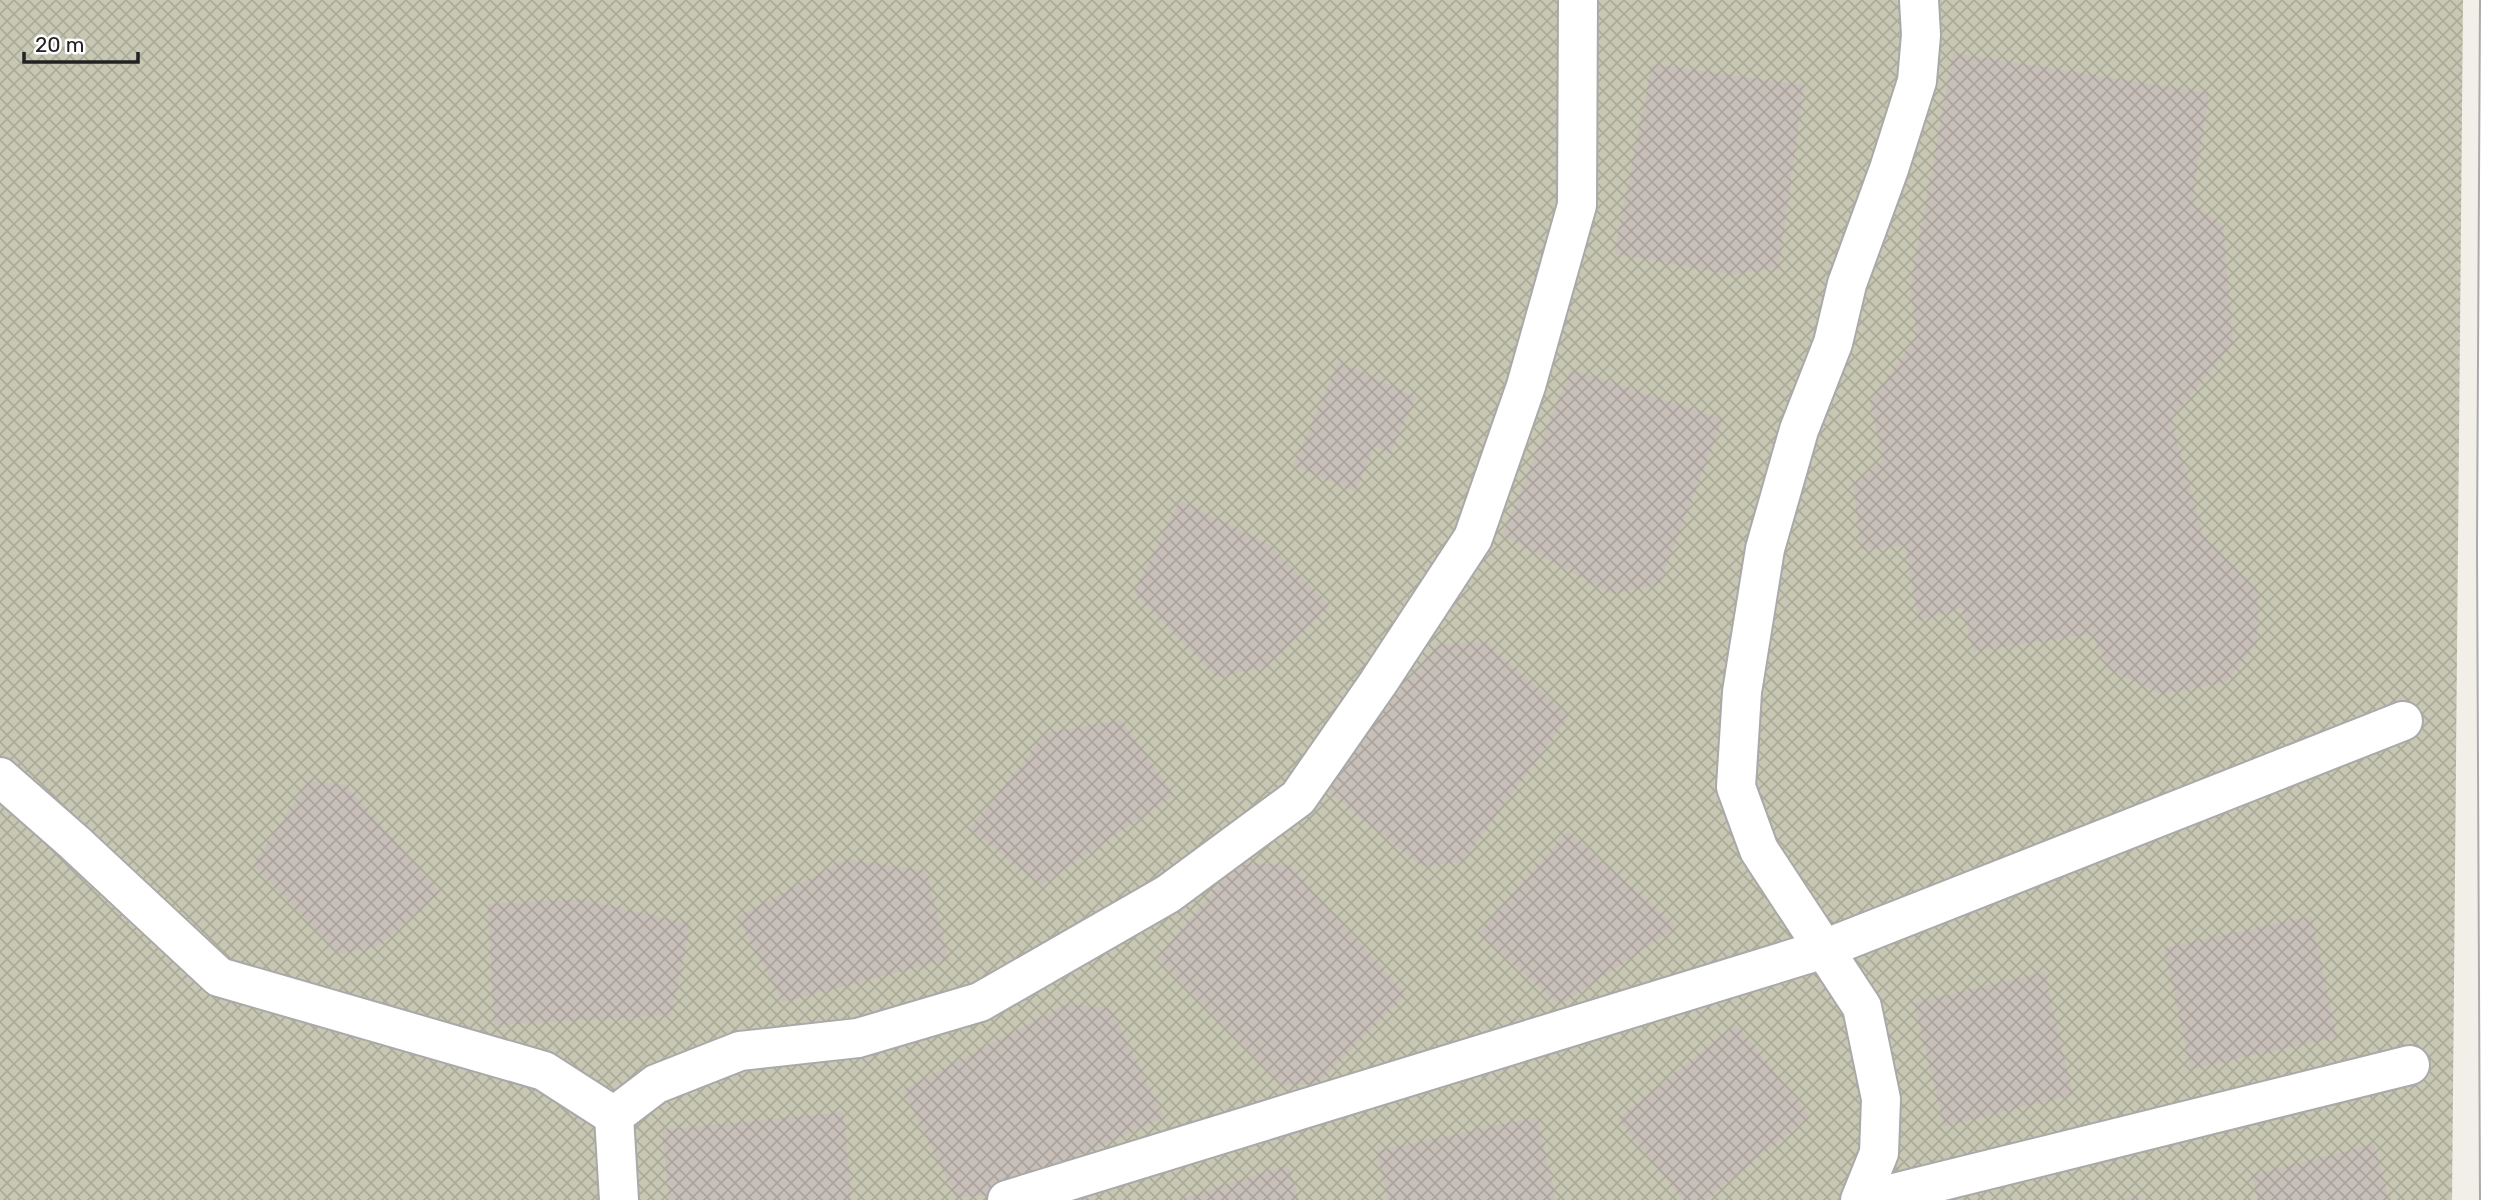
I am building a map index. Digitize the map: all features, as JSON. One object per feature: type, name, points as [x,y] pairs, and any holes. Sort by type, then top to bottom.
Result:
[{"type":"street","points":[[614,1116],[656,1084],[740,1051],[858,1038],[980,1002],[1168,894],[1298,798],[1378,683],[1473,538],[1526,386],[1577,205],[1578,0]]},
{"type":"street","points":[[1860,1200],[1878,1153],[1881,1099],[1862,1007],[1759,850],[1736,787],[1742,692],[1765,549],[1799,430],[1833,344],[1847,284],[1889,169],[1917,81],[1921,35],[1919,0]]},
{"type":"street","points":[[2500,0],[2497,531],[2500,1200]]},
{"type":"street","points":[[1007,1200],[1824,949],[2403,721]]},
{"type":"street","points":[[0,777],[219,977],[544,1072],[614,1116]]},
{"type":"street","points":[[1866,1200],[2410,1065]]},
{"type":"street","points":[[614,1116],[619,1200]]},
{"type":"shaded area","points":[[0,0],[2463,0],[2452,1200],[0,1200]]},
{"type":"building","points":[[1953,53],[2209,93],[2192,203],[2223,225],[2233,344],[2171,419],[2203,535],[2258,590],[2257,642],[2226,682],[2161,694],[2109,669],[2091,634],[1974,651],[1962,608],[1919,620],[1905,545],[1861,550],[1853,484],[1883,460],[1870,401],[1917,336],[1910,288]]},
{"type":"building","points":[[1652,64],[1804,85],[1779,267],[1732,275],[1614,253]]},
{"type":"building","points":[[1339,362],[1416,397],[1390,453],[1375,446],[1355,492],[1293,465]]},
{"type":"building","points":[[1571,369],[1723,419],[1659,584],[1612,594],[1502,535]]},
{"type":"building","points":[[1180,500],[1270,545],[1330,606],[1266,667],[1216,677],[1134,592]]},
{"type":"building","points":[[1486,642],[1569,716],[1462,862],[1422,866],[1321,786],[1438,644]]},
{"type":"building","points":[[1121,720],[1174,795],[1041,885],[970,829],[1046,733]]},
{"type":"building","points":[[309,781],[346,785],[440,893],[378,946],[339,954],[253,865]]},
{"type":"building","points":[[1568,831],[1677,927],[1560,1005],[1478,933]]},
{"type":"building","points":[[847,859],[926,871],[949,959],[783,1002],[737,917]]},
{"type":"building","points":[[1237,863],[1289,865],[1406,994],[1317,1084],[1282,1085],[1157,958]]},
{"type":"building","points":[[580,899],[691,924],[671,1015],[494,1025],[488,904]]},
{"type":"building","points":[[2311,916],[2337,1037],[2191,1069],[2164,948]]},
{"type":"building","points":[[2044,972],[2073,1095],[1944,1126],[1914,1003]]},
{"type":"building","points":[[1066,1004],[1110,1008],[1164,1117],[994,1194],[956,1198],[903,1090]]},
{"type":"building","points":[[1736,1024],[1810,1116],[1705,1200],[1683,1200],[1618,1119]]},
{"type":"building","points":[[843,1112],[852,1200],[669,1200],[662,1130]]},
{"type":"building","points":[[1537,1117],[1556,1200],[1388,1200],[1377,1151]]},
{"type":"building","points":[[2374,1144],[2389,1200],[2258,1200],[2251,1175]]},
{"type":"building","points":[[1288,1165],[1299,1200],[1180,1200],[1180,1199]]},
{"type":"building","points":[[2138,1195],[2139,1200],[2123,1200],[2123,1199]]}]
